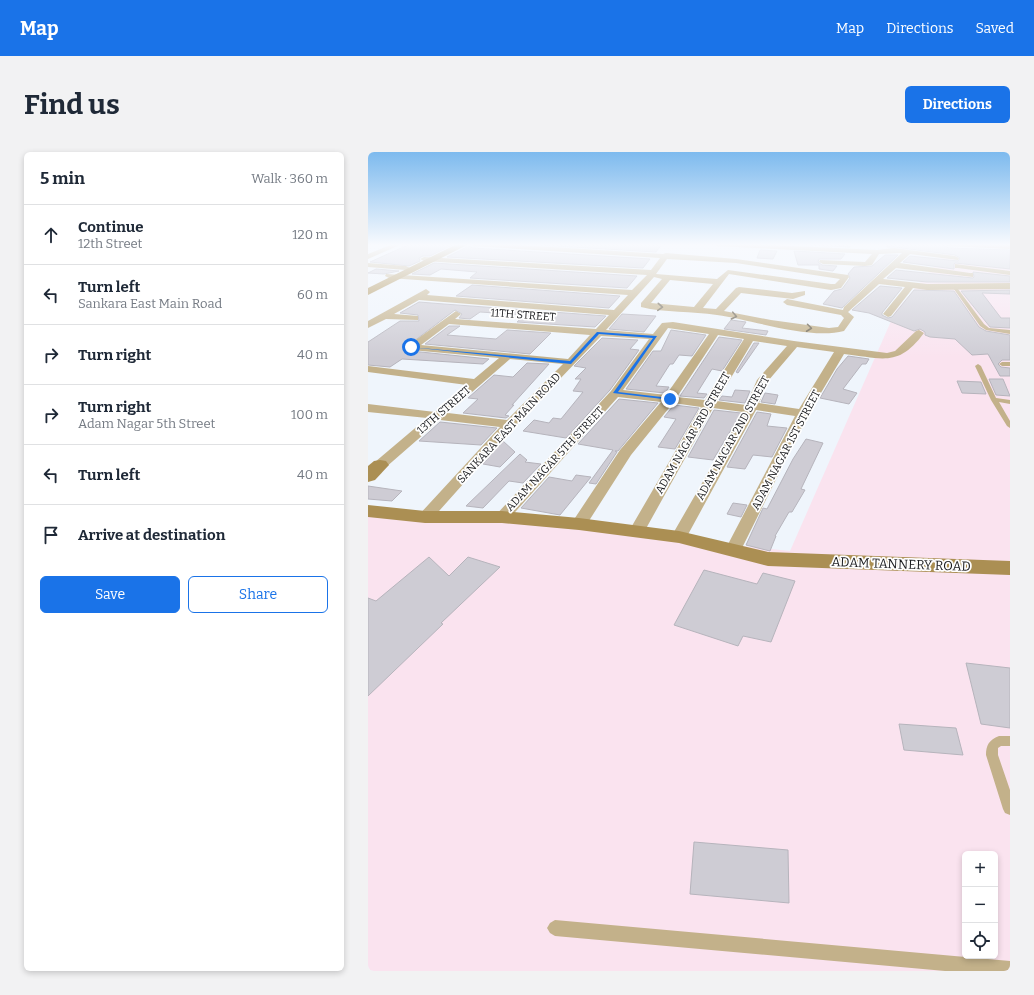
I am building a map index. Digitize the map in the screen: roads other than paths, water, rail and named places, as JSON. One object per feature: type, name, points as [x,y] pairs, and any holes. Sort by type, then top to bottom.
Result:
[{"type":"street","points":[[368,287],[380,282]]},
{"type":"street","points":[[368,292],[384,282]]},
{"type":"street","points":[[368,325],[444,282]]},
{"type":"street","points":[[466,282],[634,293]]},
{"type":"street","points":[[577,289],[584,282]]},
{"type":"street","name":"SANKARA EAST MAIN ROAD","points":[[425,517],[510,424],[571,362],[644,282]]},
{"type":"street","points":[[664,282],[644,305],[697,309],[771,323],[837,330],[841,329],[849,317],[844,313],[786,305],[739,290],[718,312]]},
{"type":"street","points":[[697,309],[719,282]]},
{"type":"street","points":[[799,282],[825,286],[838,286],[841,282]]},
{"type":"street","points":[[847,309],[875,282]]},
{"type":"street","points":[[887,282],[926,287],[1010,286]]},
{"type":"street","points":[[926,287],[930,282]]},
{"type":"street","points":[[888,314],[911,285]]},
{"type":"street","points":[[771,323],[786,305],[825,286]]},
{"type":"street","points":[[417,297],[617,313]]},
{"type":"street","points":[[472,302],[411,347],[571,362]]},
{"type":"street","points":[[384,316],[416,318]]},
{"type":"street","name":"11TH STREET","points":[[447,321],[656,337]]},
{"type":"street","name":"ADAM NAGAR 5TH STREET","points":[[502,517],[615,393],[665,325],[673,324],[716,331]]},
{"type":"street","points":[[579,524],[625,453],[670,399],[716,331],[794,344],[880,355],[892,355],[899,353],[919,334]]},
{"type":"street","name":"ADAM NAGAR 3RD STREET","points":[[637,531],[708,404],[751,336]]},
{"type":"street","name":"ADAM NAGAR 2ND STREET","points":[[679,538],[751,407],[763,380],[794,344]]},
{"type":"street","name":"ADAM NAGAR 1ST STREET","points":[[733,550],[803,413],[840,350]]},
{"type":"street","name":"13TH STREET","points":[[372,468],[508,356]]},
{"type":"street","points":[[368,369],[476,383]]},
{"type":"street","points":[[615,393],[803,413]]},
{"type":"street","points":[[368,408],[510,424]]},
{"type":"street","name":"ADAM TANNERY ROAD","points":[[368,511],[425,517],[502,517],[579,524],[679,538],[768,559],[792,561],[917,563],[1010,568]]},
{"type":"lane","points":[[953,286],[977,320],[988,329],[1010,332]]},
{"type":"lane","points":[[1002,364],[1010,364]]},
{"type":"lane","points":[[978,366],[994,400],[1010,426]]},
{"type":"lane","points":[[994,400],[1010,402]]},
{"type":"lane","points":[[1010,741],[999,740],[992,746],[992,754],[1010,809]]},
{"type":"lane","points":[[554,928],[1010,969]]}]
